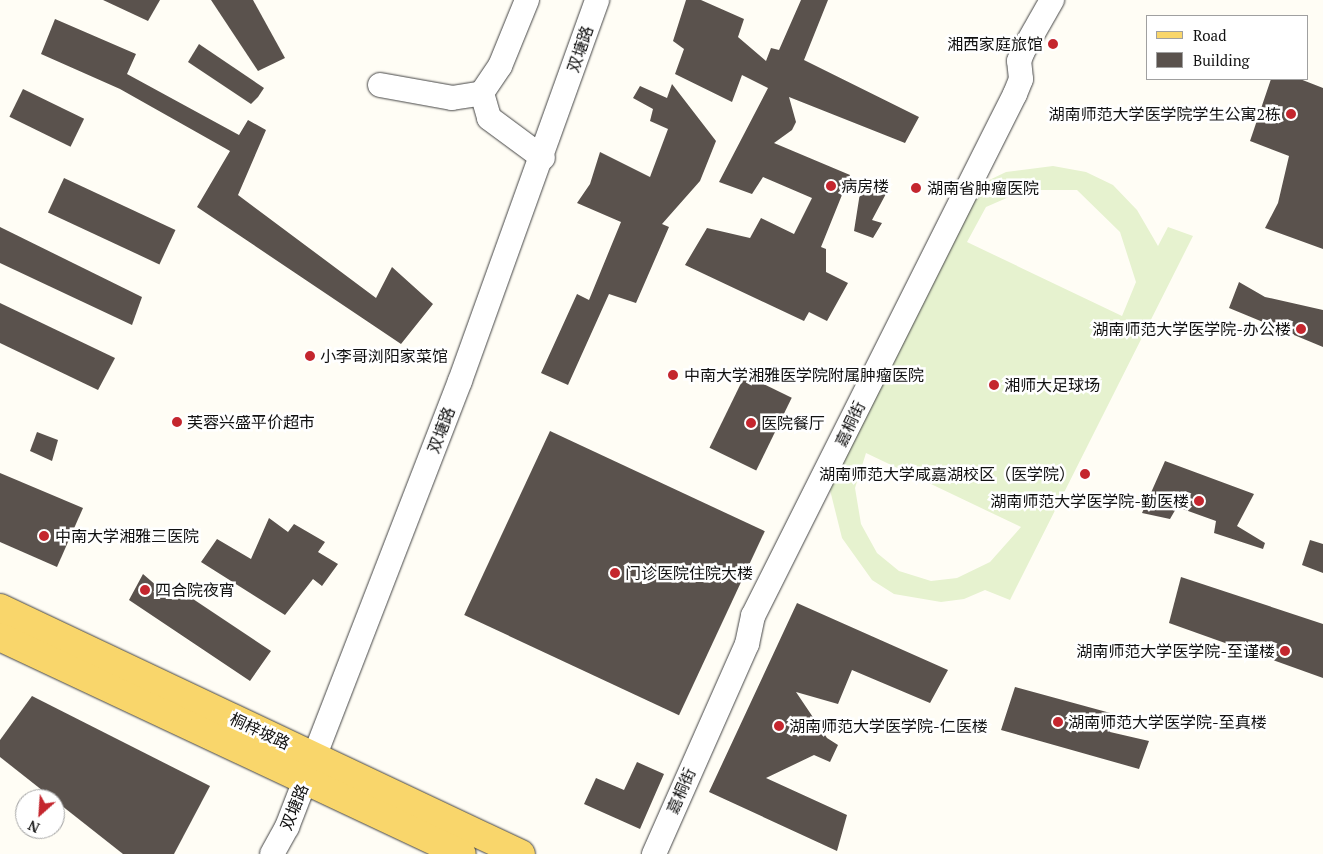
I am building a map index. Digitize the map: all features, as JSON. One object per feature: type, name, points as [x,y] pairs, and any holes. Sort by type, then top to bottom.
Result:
[{"type":"main road","name":"桐梓坡路","points":[[0,608],[309,768],[462,854]]},
{"type":"main road","name":"桐梓坡路","points":[[0,637],[309,768],[521,854]]},
{"type":"street","points":[[380,85],[452,98],[482,93],[500,66],[527,0]]},
{"type":"street","name":"双塘路","points":[[272,854],[287,827],[543,158],[597,0]]},
{"type":"street","name":"嘉桐街","points":[[654,854],[747,644],[757,608],[1015,94],[1021,79],[1019,61],[1023,50],[1052,0]]},
{"type":"street","points":[[482,93],[489,118],[543,158]]},
{"type":"green space","name":"湘师大足球场","points":[[1053,166],[1086,172],[1113,185],[1137,210],[1158,246],[1168,227],[1193,236],[1010,600],[985,590],[964,599],[941,602],[894,594],[872,580],[842,538],[828,482],[981,184],[1006,172]],"holes":[[[1025,190],[1077,190],[1120,232],[1136,282],[1122,316],[967,242],[986,207]],[[866,453],[1021,527],[990,562],[957,578],[931,581],[899,571],[877,553],[861,524],[855,488]]]},
{"type":"building","points":[[103,0],[160,0],[148,21]]},
{"type":"building","points":[[211,0],[253,0],[285,58],[258,71]]},
{"type":"building","points":[[686,0],[701,0],[744,19],[738,37],[766,61],[771,48],[779,50],[801,0],[828,0],[804,60],[919,117],[905,143],[789,97],[796,122],[792,130],[774,143],[850,175],[821,247],[826,249],[826,272],[848,283],[827,321],[809,312],[804,321],[685,265],[707,228],[750,238],[761,218],[794,234],[812,198],[763,177],[752,194],[719,182],[768,88],[742,75],[732,102],[675,74],[684,49],[673,41]]},
{"type":"building","points":[[55,19],[136,54],[127,74],[239,135],[248,120],[266,130],[238,195],[376,298],[392,267],[433,304],[401,344],[197,207],[230,151],[120,89],[41,54]]},
{"type":"building","points":[[199,44],[264,88],[251,104],[188,62]]},
{"type":"building","points":[[1271,80],[1303,80],[1323,88],[1323,249],[1265,228],[1278,203],[1289,156],[1250,141]]},
{"type":"building","points":[[672,84],[716,141],[700,181],[662,224],[669,227],[636,303],[609,294],[568,385],[541,373],[577,294],[589,300],[621,222],[577,203],[590,184],[600,152],[650,177],[668,129],[650,121],[653,109],[633,98],[640,86],[667,98]]},
{"type":"building","points":[[23,89],[84,119],[71,147],[9,117]]},
{"type":"building","points":[[64,178],[175,230],[159,264],[48,212]]},
{"type":"building","points":[[862,180],[888,190],[872,220],[882,223],[873,238],[854,231]]},
{"type":"building","points":[[0,227],[142,297],[132,325],[0,263]]},
{"type":"building","name":"湖南师范大学医学院-办公楼","points":[[1239,282],[1265,297],[1323,310],[1323,347],[1229,308]]},
{"type":"building","points":[[0,303],[115,358],[98,390],[0,343]]},
{"type":"building","name":"医院餐厅","points":[[745,375],[792,398],[756,471],[709,448]]},
{"type":"building","name":"门诊医院住院大楼","points":[[550,431],[765,531],[679,715],[464,615]]},
{"type":"building","points":[[37,432],[58,440],[52,461],[30,451]]},
{"type":"building","name":"湖南师范大学医学院-勤医楼","points":[[1165,461],[1254,494],[1237,526],[1265,543],[1263,549],[1214,533],[1216,521],[1177,507],[1170,519],[1142,513]]},
{"type":"building","points":[[0,473],[83,508],[57,567],[0,542]]},
{"type":"building","points":[[269,518],[288,532],[294,524],[325,542],[318,552],[338,564],[322,586],[313,579],[285,615],[201,562],[217,539],[251,559]]},
{"type":"building","points":[[1310,540],[1323,544],[1323,573],[1302,565]]},
{"type":"building","points":[[143,574],[172,599],[178,589],[271,651],[250,681],[129,600]]},
{"type":"building","name":"湖南师范大学医学院-至谨楼","points":[[1181,577],[1323,624],[1323,678],[1169,623]]},
{"type":"building","name":"湖南师范大学医学院-仁医楼","points":[[797,603],[948,670],[930,703],[852,670],[838,704],[796,692],[827,738],[838,745],[830,762],[814,755],[766,778],[847,815],[837,851],[709,792]]},
{"type":"building","name":"湖南师范大学医学院-至真楼","points":[[1015,687],[1114,714],[1110,732],[1149,741],[1139,769],[1001,730]]},
{"type":"building","points":[[32,696],[210,786],[174,854],[123,854],[65,808],[65,789],[41,789],[0,757],[0,740]]},
{"type":"building","points":[[637,762],[664,774],[640,829],[584,804],[596,778],[624,790]]},
{"type":"place","name":"湘西家庭旅馆","points":[[1053,44]]},
{"type":"place","name":"湖南师范大学医学院学生公寓2栋","points":[[1291,114]]},
{"type":"place","name":"病房楼","points":[[831,186]]},
{"type":"place","name":"湖南省肿瘤医院","points":[[916,188]]},
{"type":"place","name":"湖南师范大学医学院-办公楼","points":[[1301,329]]},
{"type":"place","name":"小李哥浏阳家菜馆","points":[[310,356]]},
{"type":"place","name":"中南大学湘雅医学院附属肿瘤医院","points":[[673,375]]},
{"type":"place","name":"湘师大足球场","points":[[994,385]]},
{"type":"place","name":"芙蓉兴盛平价超市","points":[[177,422]]},
{"type":"place","name":"医院餐厅","points":[[751,423]]},
{"type":"place","name":"湖南师范大学咸嘉湖校区（医学院）","points":[[1085,474]]},
{"type":"place","name":"湖南师范大学医学院-勤医楼","points":[[1199,501]]},
{"type":"place","name":"中南大学湘雅三医院","points":[[44,536]]},
{"type":"place","name":"门诊医院住院大楼","points":[[615,573]]},
{"type":"place","name":"四合院夜宵","points":[[145,590]]},
{"type":"place","name":"湖南师范大学医学院-至谨楼","points":[[1285,651]]},
{"type":"place","name":"湖南师范大学医学院-至真楼","points":[[1058,722]]},
{"type":"place","name":"湖南师范大学医学院-仁医楼","points":[[779,726]]}]
